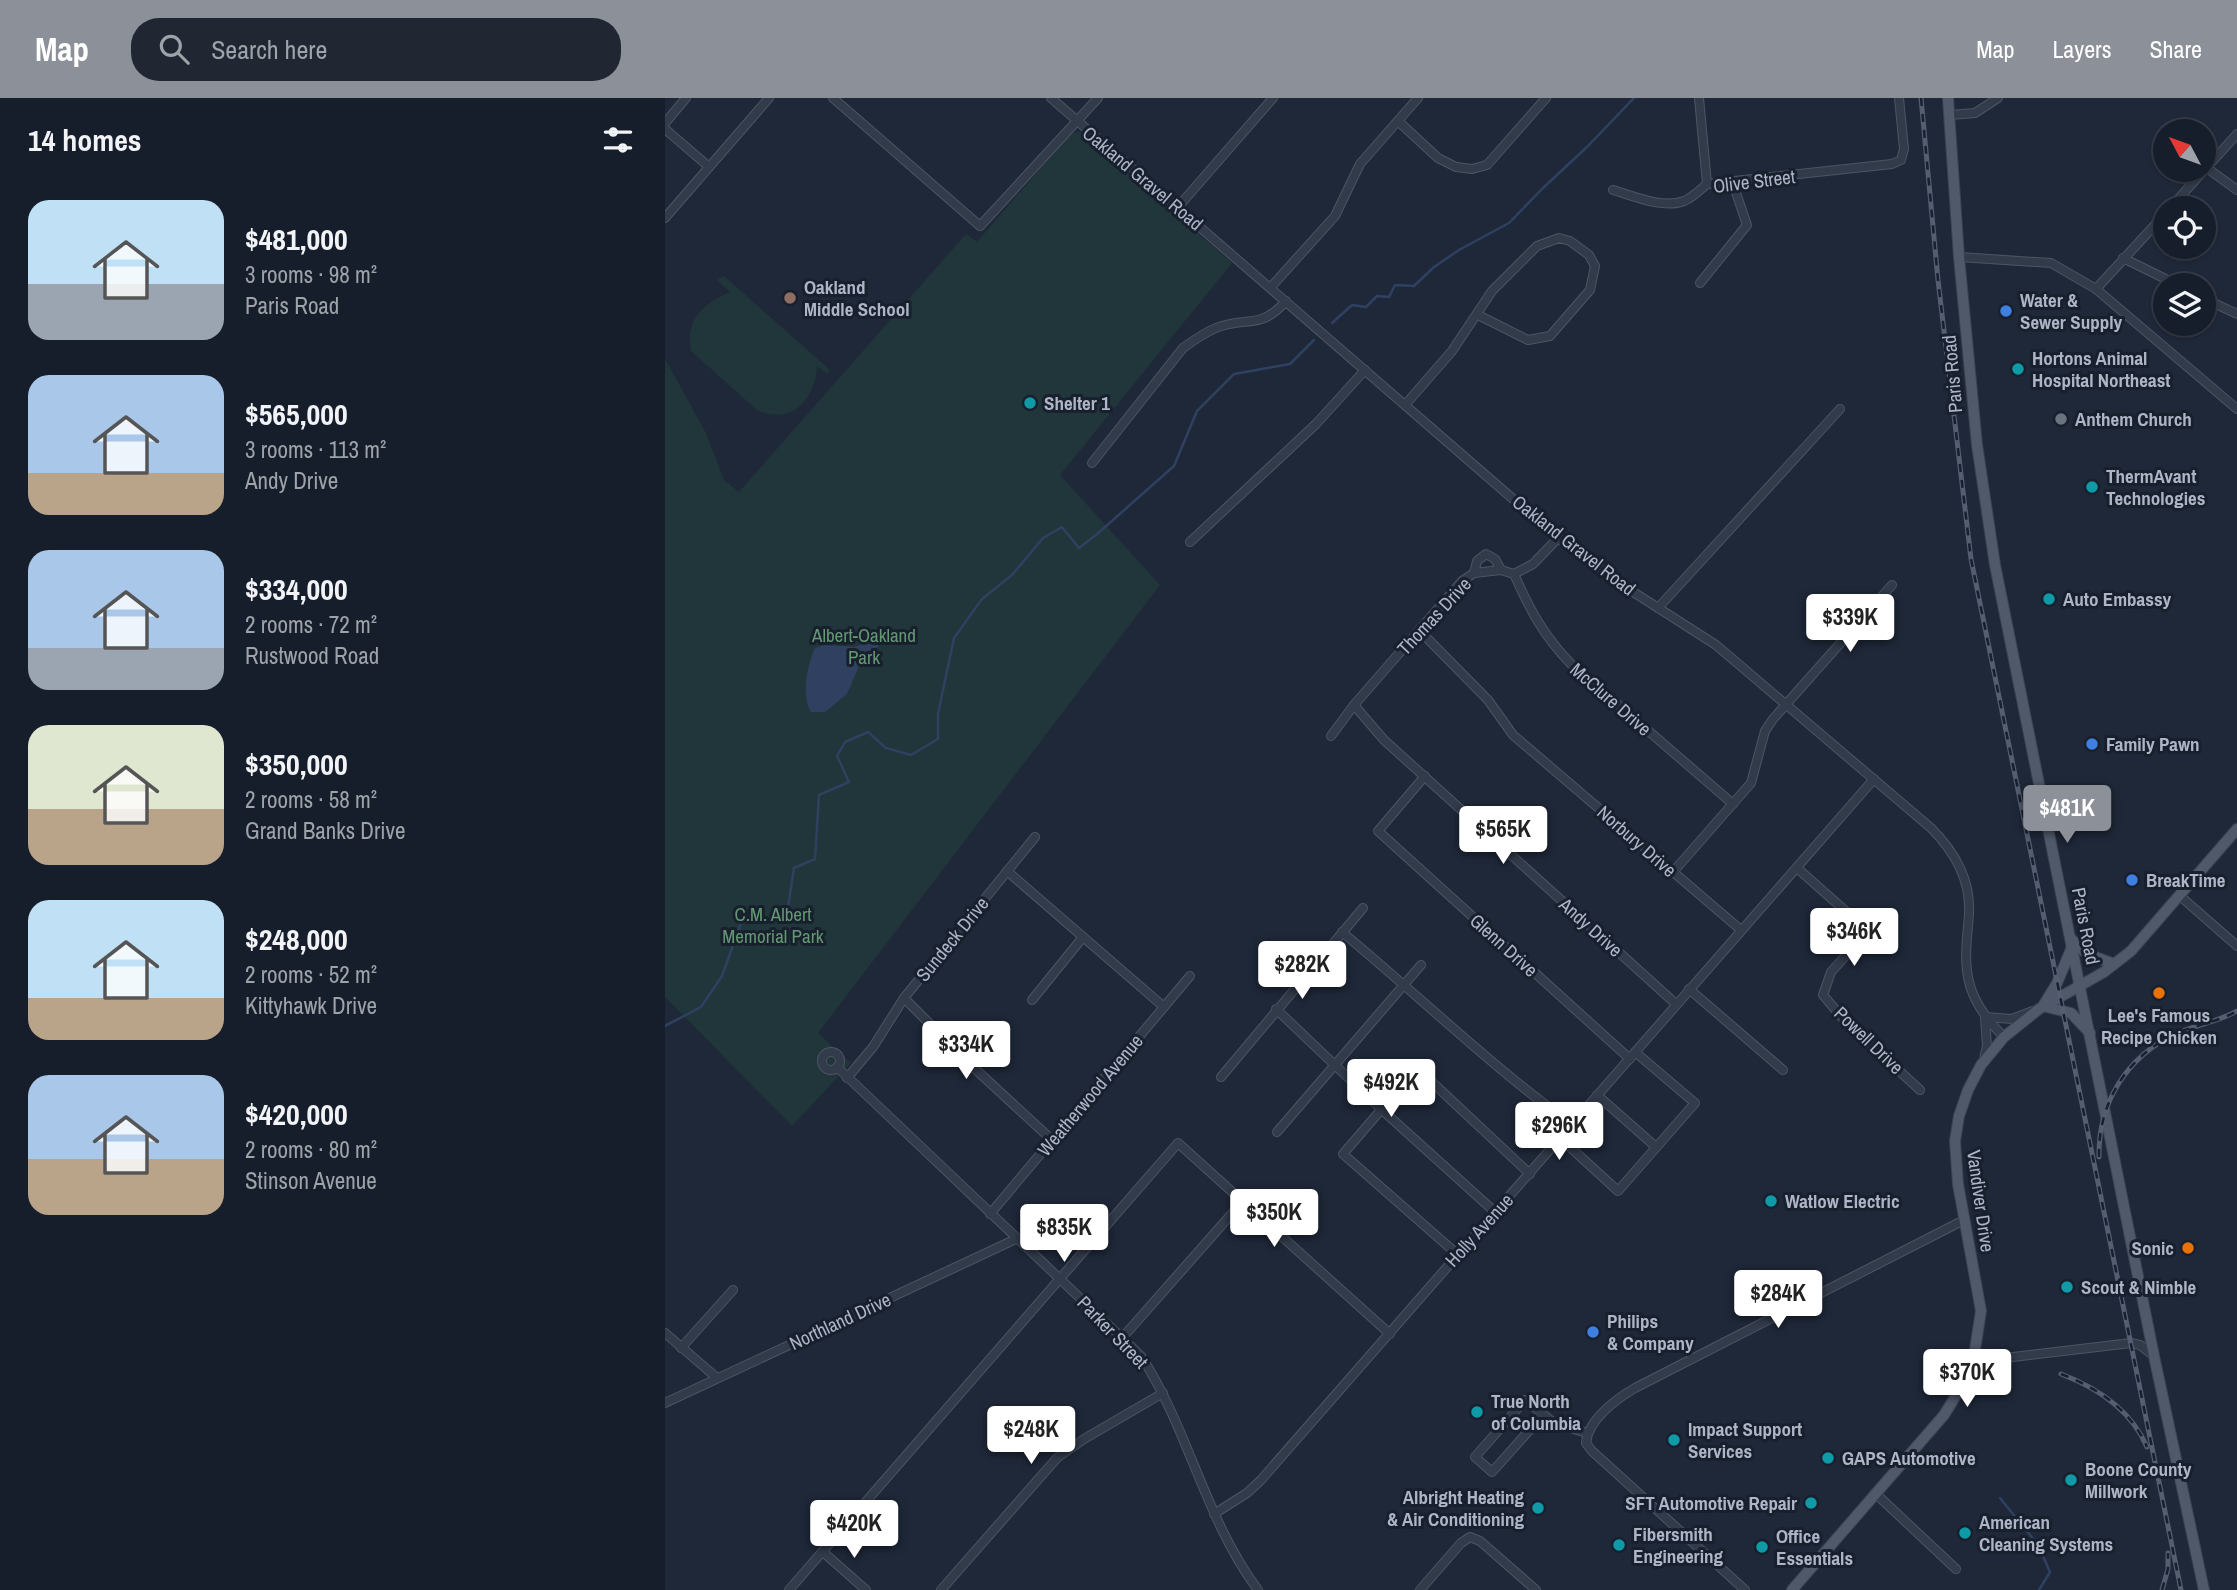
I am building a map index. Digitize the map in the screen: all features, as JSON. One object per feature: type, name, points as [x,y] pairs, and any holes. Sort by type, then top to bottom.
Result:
[{"type":"main road","name":"Paris Road","points":[[1948,98],[1976,445],[1994,565],[2204,1590]]},
{"type":"main road","name":"Vandiver Drive","points":[[1792,1590],[1957,1398],[1968,1376],[1981,1311],[1957,1176],[1955,1141],[1959,1116],[1981,1065],[2004,1037],[2041,1007],[2114,964],[2143,939],[2237,829]]},
{"type":"main road","points":[[2090,1033],[2071,1013],[2041,1007],[2057,983],[2071,943],[2087,954],[2114,964]]},
{"type":"street","points":[[665,122],[686,98]]},
{"type":"street","points":[[665,218],[769,98]]},
{"type":"street","points":[[833,98],[981,226],[1098,98]]},
{"type":"street","name":"Oakland Gravel Road","points":[[1051,98],[1558,538],[1627,588],[1716,645],[1931,828],[1945,842],[1958,862],[1968,894],[1966,970],[1972,993],[1985,1017],[2004,1037]]},
{"type":"street","points":[[1178,207],[1273,98]]},
{"type":"street","points":[[1271,287],[1335,216],[1360,164],[1417,98]]},
{"type":"street","points":[[1398,121],[1439,158],[1456,167],[1472,169],[1487,165],[1546,98]]},
{"type":"street","points":[[1699,98],[1707,184]]},
{"type":"street","name":"Olive Street","points":[[1612,190],[1672,203],[1684,201],[1707,184],[1892,164],[1901,160],[1904,149],[1899,98]]},
{"type":"street","points":[[1949,115],[1975,113],[1998,98]]},
{"type":"street","points":[[665,128],[708,166]]},
{"type":"street","points":[[2216,158],[2237,134]]},
{"type":"street","points":[[2216,175],[2237,190]]},
{"type":"street","points":[[1700,283],[1747,225],[1732,181]]},
{"type":"street","points":[[2181,196],[2194,182]]},
{"type":"street","points":[[2096,289],[2153,227]]},
{"type":"street","points":[[1405,405],[1452,351],[1492,291],[1537,246],[1559,238],[1570,241],[1589,255],[1595,266],[1590,290],[1550,336],[1540,340],[1528,340],[1478,315]]},
{"type":"street","points":[[1959,257],[2051,263],[2096,289],[2237,409]]},
{"type":"street","points":[[2123,258],[2154,273]]},
{"type":"street","points":[[1092,463],[1183,348],[1219,327],[1259,321],[1276,313],[1286,301]]},
{"type":"street","points":[[2216,304],[2237,314]]},
{"type":"street","points":[[1190,542],[1316,424],[1365,370]]},
{"type":"street","points":[[1658,608],[1840,409]]},
{"type":"street","points":[[1514,574],[1533,565],[1558,538]]},
{"type":"street","points":[[1474,573],[1477,561],[1486,554],[1495,559],[1501,570]]},
{"type":"street","name":"Thomas Drive","points":[[1331,736],[1462,581],[1474,573],[1501,570],[1514,574]]},
{"type":"street","name":"McClure Drive","points":[[1514,574],[1534,618],[1551,643],[1581,673],[1733,804]]},
{"type":"street","points":[[1674,872],[1751,783],[1765,731],[1786,703],[1892,585]]},
{"type":"street","name":"Norbury Drive","points":[[1419,630],[1488,700],[1513,735],[1741,930]]},
{"type":"street","name":"Andy Drive","points":[[1355,705],[1384,740],[1676,1004]]},
{"type":"street","name":"Glenn Drive","points":[[1425,776],[1378,831],[1633,1055],[1695,1103],[1656,1147]]},
{"type":"street","name":"Holly Avenue","points":[[1214,1514],[1247,1493],[1261,1480],[1874,779]]},
{"type":"street","name":"Sundeck Drive","points":[[847,1078],[873,1047],[904,998],[1035,837]]},
{"type":"street","name":"Powell Drive","points":[[1797,868],[1868,931],[1831,972],[1823,995],[1845,1021],[1920,1090]]},
{"type":"street","points":[[1007,872],[1164,1007]]},
{"type":"street","points":[[2180,896],[2237,946]]},
{"type":"street","points":[[1220,1077],[1363,908]]},
{"type":"street","points":[[1342,932],[1528,1092],[1571,1124]]},
{"type":"street","points":[[1032,1000],[1083,937]]},
{"type":"street","points":[[1277,1132],[1421,965]]},
{"type":"street","name":"Weatherwood Avenue","points":[[990,1214],[1190,976]]},
{"type":"street","points":[[1689,989],[1783,1070]]},
{"type":"street","points":[[904,998],[1052,1140]]},
{"type":"street","points":[[1981,1065],[1987,1046],[1985,1017],[2012,1019],[2041,1007]]},
{"type":"street","points":[[1276,1009],[1495,1212]]},
{"type":"street","name":"Parker Street","points":[[837,1068],[1141,1356],[1184,1437],[1214,1514],[1258,1590]]},
{"type":"street","points":[[1457,1254],[1343,1154],[1417,1069],[1530,1174]]},
{"type":"street","points":[[1560,1138],[1618,1191],[1656,1147],[1597,1095]]},
{"type":"street","points":[[789,1590],[1178,1143],[1390,1334]]},
{"type":"street","points":[[1123,1337],[1243,1201]]},
{"type":"street","points":[[1586,1438],[1610,1406],[1635,1388],[1964,1220]]},
{"type":"street","name":"Northland Drive","points":[[665,1403],[1016,1239]]},
{"type":"street","points":[[681,1348],[733,1290]]},
{"type":"street","points":[[665,1333],[717,1378]]},
{"type":"street","points":[[1974,1356],[1996,1359],[2135,1343],[2154,1356]]},
{"type":"street","points":[[941,1590],[1057,1458],[1084,1438],[1163,1393]]},
{"type":"street","points":[[1543,1415],[1492,1472],[1475,1457],[1525,1400],[1554,1423],[1586,1438],[1745,1590]]},
{"type":"street","points":[[1875,1493],[1956,1569]]},
{"type":"street","points":[[1420,1590],[1461,1543],[1470,1537],[1480,1541],[1536,1590]]},
{"type":"street","points":[[823,1552],[866,1590]]},
{"type":"green space","name":"Albert-Oakland Park","points":[[1080,132],[1232,263],[1060,475],[1160,585],[818,1033],[851,1063],[792,1126],[665,997],[665,359],[706,433],[724,480],[739,492],[966,234],[977,242],[1071,133]]},
{"type":"green space","points":[[724,276],[830,370],[827,374],[817,366],[812,389],[806,399],[791,412],[781,415],[757,410],[691,351],[691,330],[698,314],[730,292],[717,280]]},
{"type":"water","points":[[871,640],[876,641],[879,646],[860,664],[847,694],[825,712],[811,712],[806,698],[806,680],[815,648],[824,645],[855,647]]},
{"type":"waterway","points":[[1332,323],[1352,305],[1366,307],[1377,296],[1389,297],[1395,285],[1414,286],[1434,267],[1459,250],[1509,223],[1634,98]]},
{"type":"waterway","points":[[665,1026],[701,1007],[722,976],[741,923],[787,914],[794,868],[815,859],[819,795],[849,782],[837,756],[845,742],[868,732],[886,748],[911,755],[938,739],[938,714],[954,638],[982,599],[1012,575],[1043,538],[1062,527],[1079,548],[1174,466],[1197,411],[1234,374],[1290,364],[1314,340]]},
{"type":"waterway","points":[[2000,1498],[2038,1545],[2050,1572],[2039,1590]]},
{"type":"railway","points":[[1921,98],[1938,280],[1971,559],[2181,1590]]},
{"type":"railway","points":[[2099,1157],[2100,1137],[2110,1100],[2119,1084],[2143,1055],[2175,1034],[2237,1011]]},
{"type":"railway","points":[[2061,1374],[2100,1393],[2123,1411],[2147,1447]]},
{"type":"railway","points":[[2162,1590],[2168,1569],[2168,1553]]},
{"type":"place","name":"Oakland Middle School","points":[[790,298]]},
{"type":"place","name":"Water & Sewer Supply","points":[[2006,311]]},
{"type":"place","name":"Hortons Animal Hospital Northeast","points":[[2018,369]]},
{"type":"place","name":"Shelter 1","points":[[1030,403]]},
{"type":"place","name":"Anthem Church","points":[[2061,419]]},
{"type":"place","name":"ThermAvant Technologies","points":[[2092,487]]},
{"type":"place","name":"Auto Embassy","points":[[2049,599]]},
{"type":"place","name":"Family Pawn","points":[[2092,744]]},
{"type":"place","name":"BreakTime","points":[[2132,880]]},
{"type":"place","name":"Lee's Famous Recipe Chicken","points":[[2159,993]]},
{"type":"place","name":"Watlow Electric","points":[[1771,1201]]},
{"type":"place","name":"Sonic","points":[[2188,1248]]},
{"type":"place","name":"Scout & Nimble","points":[[2067,1287]]},
{"type":"place","name":"Philips & Company","points":[[1593,1332]]},
{"type":"place","name":"True North of Columbia","points":[[1477,1412]]},
{"type":"place","name":"Impact Support Services","points":[[1674,1440]]},
{"type":"place","name":"GAPS Automotive","points":[[1828,1458]]},
{"type":"place","name":"Boone County Millwork","points":[[2071,1480]]},
{"type":"place","name":"SFT Automotive Repair","points":[[1811,1503]]},
{"type":"place","name":"Albright Heating & Air Conditioning","points":[[1538,1508]]},
{"type":"place","name":"American Cleaning Systems","points":[[1965,1533]]},
{"type":"place","name":"Fibersmith Engineering","points":[[1619,1545]]},
{"type":"place","name":"Office Essentials","points":[[1762,1547]]},
{"type":"park label","name":"C.M. Albert Memorial Park","points":[[773,925]]}]
